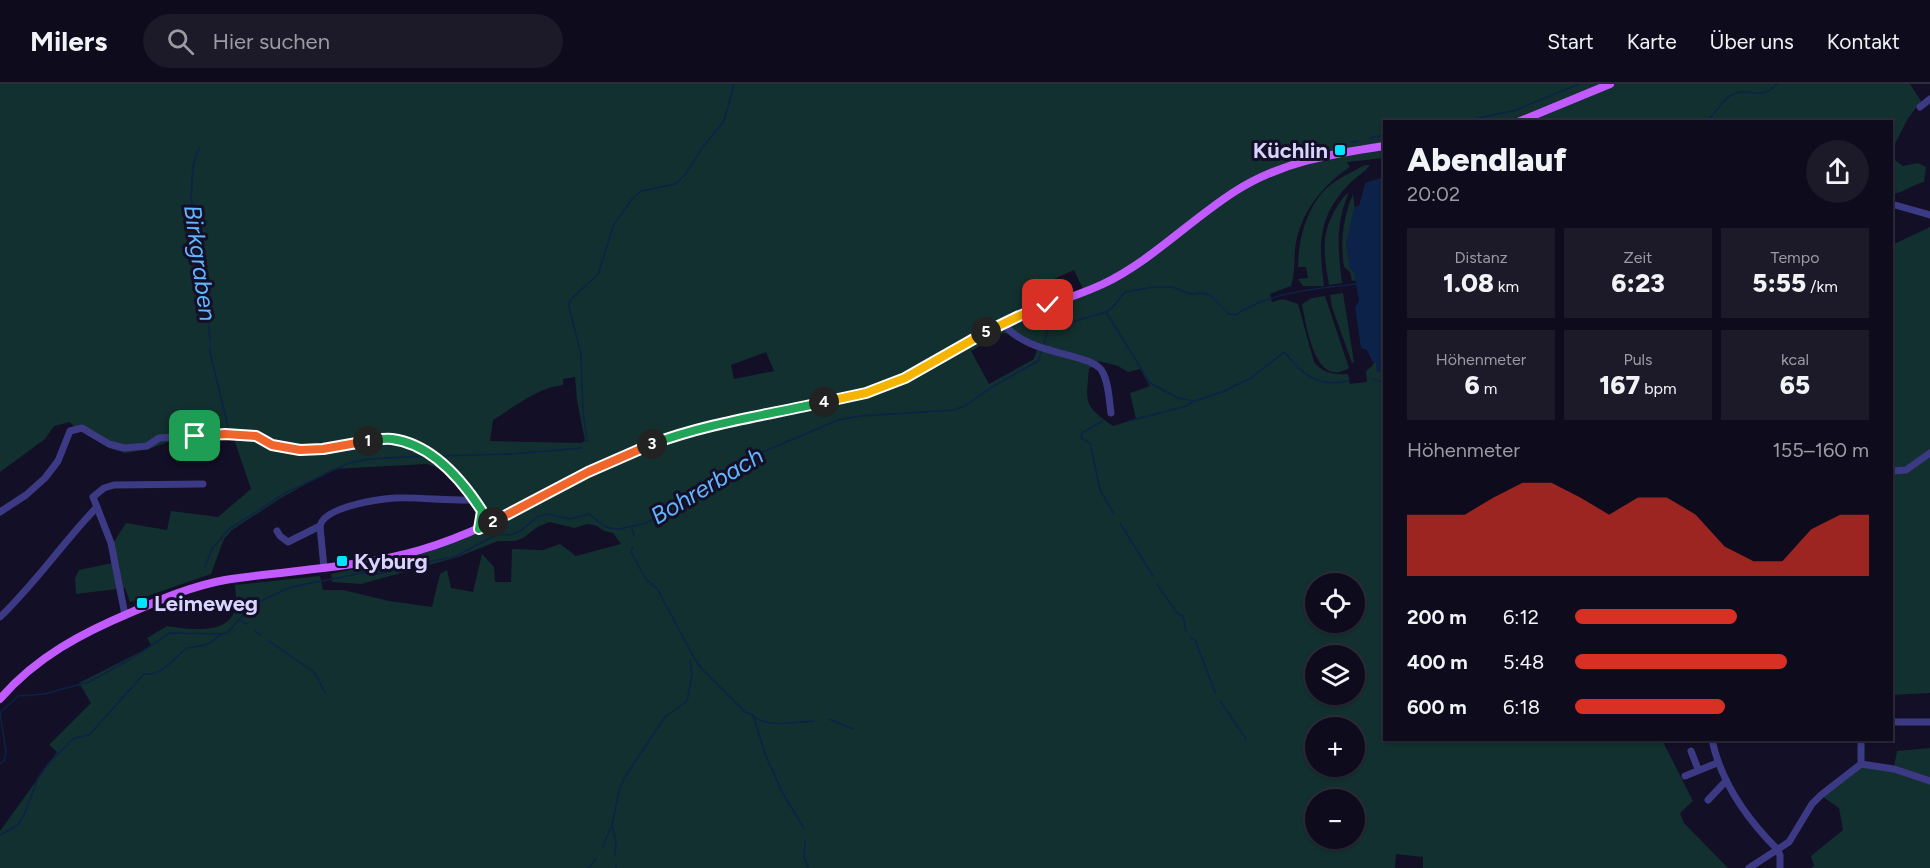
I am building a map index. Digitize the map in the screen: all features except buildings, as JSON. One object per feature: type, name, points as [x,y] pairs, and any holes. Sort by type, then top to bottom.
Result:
[{"type":"main road","points":[[1523,120],[1610,84]]},
{"type":"main road","points":[[0,699],[41,660],[75,638],[194,587],[413,552],[479,529],[588,472],[644,447],[703,428],[882,387],[926,368],[1003,323],[1105,283],[1142,261],[1234,192],[1278,169],[1307,159],[1383,146]]},
{"type":"street","points":[[1920,107],[1930,99]]},
{"type":"street","points":[[1893,206],[1930,215]]},
{"type":"street","points":[[1003,323],[1010,332],[1038,348],[1088,361],[1101,369],[1111,413]]},
{"type":"street","points":[[0,512],[26,495],[45,478],[58,461],[70,430],[82,428],[109,444],[124,448],[147,446],[159,438],[225,434],[256,436],[272,445],[300,450],[323,449],[389,439],[404,442],[426,451],[462,484],[482,511],[479,529]]},
{"type":"street","points":[[1893,471],[1906,470],[1930,453]]},
{"type":"street","points":[[125,615],[111,543],[93,497],[104,488],[114,485],[203,484]]},
{"type":"street","points":[[324,568],[320,526],[321,521],[327,515],[369,502],[394,498],[474,500]]},
{"type":"street","points":[[0,617],[53,560],[75,530],[97,507]]},
{"type":"street","points":[[277,531],[288,542],[320,526]]},
{"type":"street","points":[[1893,722],[1930,722]]},
{"type":"street","points":[[1712,741],[1717,762],[1726,781],[1742,806],[1777,849],[1780,855],[1780,868]]},
{"type":"street","points":[[1861,741],[1861,764]]},
{"type":"street","points":[[1691,751],[1698,769]]},
{"type":"street","points":[[1685,777],[1717,762]]},
{"type":"street","points":[[1749,868],[1789,842],[1812,804],[1861,764],[1894,769],[1930,781]]},
{"type":"street","points":[[1708,800],[1726,781]]},
{"type":"green space","points":[[0,84],[1910,84],[1921,101],[1907,120],[1893,148],[1893,120],[1383,120],[1383,158],[1347,162],[1350,167],[1321,192],[1301,224],[1297,236],[1291,286],[1270,294],[1272,302],[1283,299],[1298,304],[1314,362],[1321,369],[1329,372],[1348,374],[1350,384],[1367,382],[1366,371],[1375,360],[1383,319],[1383,741],[1663,741],[1693,801],[1680,813],[1684,823],[1728,868],[1423,868],[1423,857],[1396,854],[1395,868],[0,868],[0,831],[57,752],[49,745],[91,703],[79,683],[142,651],[151,645],[147,638],[167,626],[197,629],[218,626],[227,622],[233,615],[236,604],[235,585],[320,576],[323,590],[343,590],[389,601],[432,607],[440,574],[447,570],[451,588],[473,592],[482,554],[494,567],[495,582],[511,582],[512,549],[543,550],[560,544],[576,556],[621,544],[613,533],[597,526],[588,524],[574,528],[550,522],[515,541],[498,541],[458,557],[361,584],[332,582],[331,574],[403,559],[440,548],[485,530],[490,515],[483,501],[461,476],[427,464],[333,469],[281,498],[232,530],[224,539],[211,574],[130,602],[125,588],[76,594],[75,578],[79,570],[117,562],[112,545],[126,523],[167,530],[171,511],[218,517],[251,489],[234,439],[168,442],[149,449],[125,453],[109,448],[75,428],[70,422],[54,426],[45,439],[0,472]],"holes":[[[1074,270],[1083,289],[1062,296],[1054,279]],[[1002,333],[1037,350],[1034,359],[989,384],[971,351]],[[766,352],[774,371],[734,379],[731,365]],[[1099,361],[1118,366],[1128,372],[1140,369],[1150,386],[1130,393],[1136,419],[1113,426],[1091,408],[1087,397],[1089,369]],[[575,377],[585,441],[581,443],[490,441],[493,420],[535,394],[563,385],[563,379]]]},
{"type":"green space","points":[[1893,159],[1903,166],[1918,163],[1926,167],[1924,182],[1893,194]]},
{"type":"green space","points":[[1365,165],[1370,165],[1339,196],[1326,220],[1321,244],[1324,286],[1303,286],[1298,279],[1308,278],[1306,267],[1298,267],[1298,257],[1305,224],[1314,203],[1328,187]]},
{"type":"green space","points":[[1349,192],[1341,215],[1340,226],[1342,283],[1329,285],[1325,238],[1330,220]]},
{"type":"green space","points":[[1353,194],[1363,279],[1352,281],[1350,272],[1344,267],[1342,239]]},
{"type":"green space","points":[[1930,227],[1930,693],[1893,695],[1893,245]]},
{"type":"green space","points":[[1343,293],[1354,362],[1352,363],[1330,295]]},
{"type":"green space","points":[[1325,296],[1349,368],[1337,372],[1328,370],[1320,363],[1314,352],[1302,304],[1312,298]]},
{"type":"green space","points":[[1930,748],[1930,868],[1811,868],[1814,866],[1811,856],[1843,830],[1839,808],[1823,797],[1862,766],[1894,767],[1897,751]]},
{"type":"water","points":[[1383,179],[1383,371],[1377,372],[1376,363],[1372,361],[1367,350],[1361,348],[1355,307],[1359,301],[1346,244],[1354,207],[1359,206],[1365,183]]},
{"type":"waterway","points":[[569,305],[570,300],[598,274],[614,224],[632,199],[641,191],[676,184],[687,172],[702,148],[724,121],[734,84]]},
{"type":"waterway","points":[[1469,120],[1516,110],[1579,84]]},
{"type":"waterway","name":"Bohrerbach","points":[[1707,120],[1731,95],[1742,92],[1766,92],[1777,84]]},
{"type":"waterway","points":[[1369,138],[1383,135]]},
{"type":"waterway","points":[[1352,142],[1358,141]]},
{"type":"waterway","name":"Birkgraben","points":[[199,148],[193,166],[191,198],[204,257],[210,342]]},
{"type":"waterway","name":"Bohrerbach","points":[[1044,345],[1048,329],[1106,312],[1125,292],[1154,287],[1172,287],[1190,294],[1202,293],[1210,295],[1229,314],[1236,315],[1249,307],[1278,296],[1357,284]]},
{"type":"waterway","points":[[569,307],[581,354],[583,412],[587,441]]},
{"type":"waterway","points":[[1106,312],[1150,383],[1178,398],[1194,401],[1222,392],[1251,378],[1284,352],[1304,373],[1319,381],[1327,383],[1348,381]]},
{"type":"waterway","name":"Birkgraben","points":[[210,346],[228,427]]},
{"type":"waterway","name":"Bohrerbach","points":[[0,764],[4,761],[6,752],[0,713],[18,696],[44,694],[89,682],[134,657],[170,633],[227,633],[252,605],[291,587],[363,573],[379,574],[410,565],[454,557],[498,534],[511,535],[522,530],[537,517],[547,514],[570,519],[589,514],[604,526],[619,529],[647,523],[751,457],[838,420],[860,416],[953,410],[965,406],[992,387],[1038,361],[1042,350]]},
{"type":"waterway","points":[[1372,379],[1383,382]]},
{"type":"waterway","points":[[1129,421],[1186,406],[1193,402]]},
{"type":"waterway","points":[[1104,420],[1082,433],[1081,438],[1090,443],[1100,490],[1114,514]]},
{"type":"waterway","points":[[439,456],[511,454],[582,448]]},
{"type":"waterway","points":[[205,567],[212,549],[229,529],[287,492],[349,463],[369,459],[425,456]]},
{"type":"waterway","points":[[1120,523],[1153,576]]},
{"type":"waterway","points":[[632,529],[634,536]]},
{"type":"waterway","points":[[633,547],[631,552],[645,578],[658,590],[694,658],[745,712],[753,715],[765,754],[783,794],[804,828]]},
{"type":"waterway","points":[[1157,584],[1177,613],[1183,616],[1186,631]]},
{"type":"waterway","points":[[240,620],[247,624]]},
{"type":"waterway","points":[[254,630],[260,635]]},
{"type":"waterway","points":[[0,835],[18,825],[38,778],[48,764],[73,739],[90,734],[144,674],[162,669],[187,648],[208,644],[220,635]]},
{"type":"waterway","points":[[1191,638],[1195,640],[1215,692]]},
{"type":"waterway","points":[[269,641],[315,673],[325,693]]},
{"type":"waterway","points":[[615,856],[616,843],[612,825],[619,791],[625,777],[665,717],[687,701],[692,674],[690,660]]},
{"type":"waterway","points":[[1220,701],[1246,739]]},
{"type":"waterway","points":[[754,717],[775,723],[814,721]]},
{"type":"waterway","points":[[829,719],[853,729]]},
{"type":"waterway","points":[[602,848],[611,827]]},
{"type":"waterway","points":[[805,840],[804,857],[808,867]]},
{"type":"waterway","points":[[589,868],[596,858]]},
{"type":"place","name":"Küchlin","points":[[1340,150]]},
{"type":"place","name":"Kyburg","points":[[342,561]]},
{"type":"place","name":"Leimeweg","points":[[142,603]]},
{"type":"route","points":[[195,436],[225,434],[256,436],[272,445],[300,450],[323,449],[389,439],[414,445],[426,451],[462,484],[482,511],[479,529],[588,472],[644,447],[737,419],[866,393],[926,368],[1003,323],[1048,305]]}]
